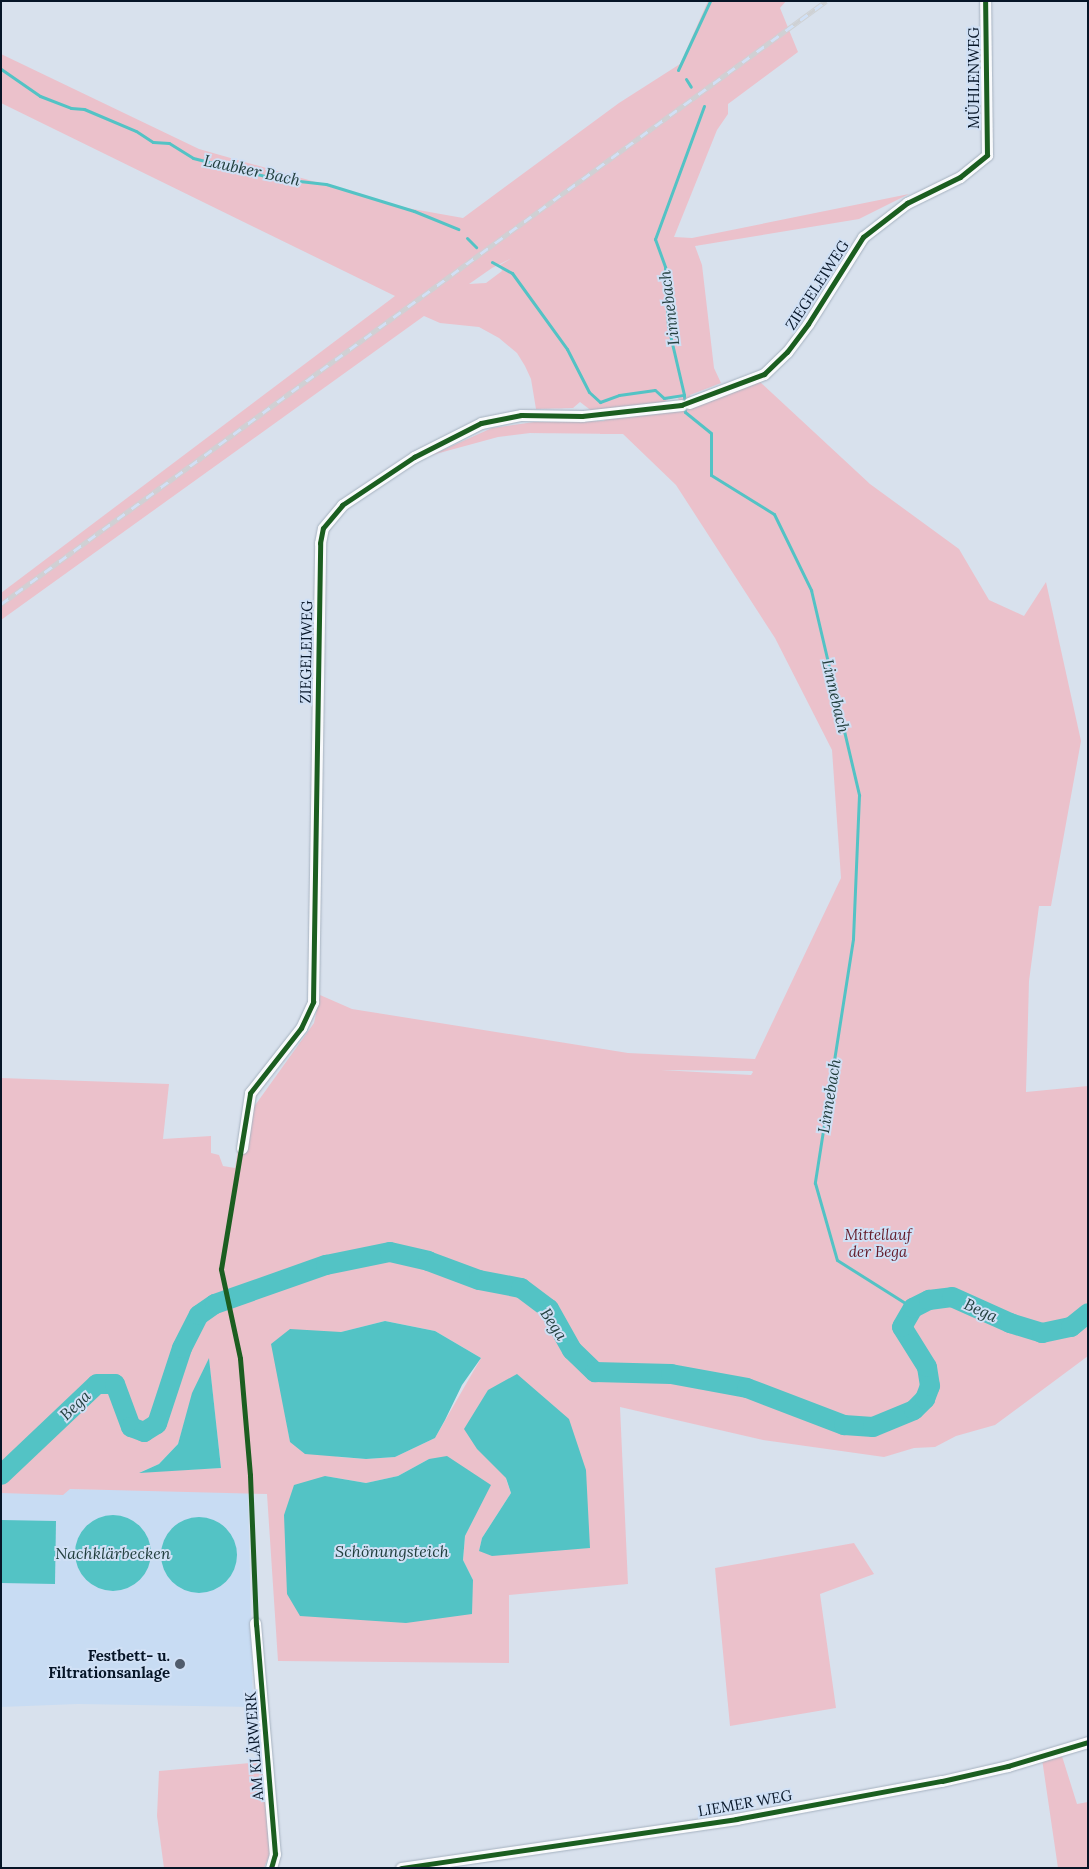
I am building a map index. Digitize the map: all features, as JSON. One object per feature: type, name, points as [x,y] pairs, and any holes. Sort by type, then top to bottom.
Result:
[{"type":"street","name":"MÜHLENWEG","points":[[986,1],[987,155]]},
{"type":"street","name":"ZIEGELEIWEG","points":[[242,1148],[250,1092],[301,1028],[313,1002],[320,543],[323,528],[342,505],[414,457],[481,423],[521,415],[591,415],[685,404],[764,374],[787,352],[808,324],[863,237],[894,211],[960,177],[987,155]]},
{"type":"street","name":"AM KLÄRWERK","points":[[255,1623],[275,1854],[272,1868]]},
{"type":"street","name":"LIEMER WEG","points":[[401,1868],[736,1818],[942,1781],[1008,1766],[1088,1742]]},
{"type":"shaded area","points":[[1,1488],[248,1492],[253,1707],[78,1704],[1,1707]]},
{"type":"green space","name":"Mittellauf der Bega","points":[[708,1],[786,1],[780,8],[798,52],[728,104],[728,114],[717,130],[674,237],[692,238],[909,194],[859,219],[695,246],[702,265],[714,368],[721,383],[690,395],[693,407],[759,381],[870,484],[959,549],[989,600],[1024,616],[1046,582],[1081,741],[1051,906],[1039,906],[1029,981],[1026,1092],[1088,1086],[1088,1356],[995,1425],[956,1436],[935,1447],[914,1448],[884,1457],[763,1440],[620,1407],[628,1584],[509,1595],[509,1663],[278,1661],[267,1494],[70,1489],[63,1495],[1,1493],[1,1078],[169,1084],[163,1139],[211,1136],[211,1153],[219,1155],[223,1166],[235,1168],[240,1137],[251,1111],[314,1023],[320,995],[352,1009],[628,1053],[755,1059],[841,878],[832,750],[775,638],[676,485],[623,434],[530,433],[498,437],[432,455],[492,428],[534,422],[605,421],[580,402],[573,408],[536,409],[531,379],[525,366],[517,353],[499,338],[479,327],[440,323],[424,316],[1,620],[1,593],[395,296],[1,103],[1,54],[199,149],[407,208],[463,218],[619,103],[680,64]],"holes":[[[512,258],[500,265],[502,271],[486,283],[469,284],[492,268]],[[678,397],[681,409],[655,407],[669,399]],[[661,1070],[752,1071],[751,1075]],[[385,1321],[435,1331],[481,1358],[435,1438],[395,1457],[366,1459],[339,1457],[290,1442],[281,1390],[320,1332],[341,1332]],[[209,1359],[221,1468],[141,1472],[159,1464],[178,1444],[194,1390]],[[429,1459],[490,1485],[465,1536],[463,1560],[473,1580],[325,1476],[366,1483],[398,1476]],[[506,1479],[590,1548],[479,1551],[482,1538],[511,1493]]]},
{"type":"green space","points":[[854,1543],[874,1574],[820,1594],[836,1708],[730,1726],[715,1568]]},
{"type":"green space","points":[[1061,1753],[1077,1804],[1088,1802],[1088,1868],[1058,1868],[1042,1759]]},
{"type":"green space","points":[[262,1762],[271,1851],[264,1868],[164,1868],[157,1816],[159,1771]]},
{"type":"water","points":[[385,1321],[435,1331],[481,1358],[462,1385],[435,1438],[395,1457],[366,1459],[305,1454],[290,1442],[271,1344],[290,1329],[341,1332]]},
{"type":"water","points":[[209,1358],[221,1468],[139,1473],[159,1464],[178,1444],[192,1393]]},
{"type":"water","name":"Schönungsteich","points":[[517,1374],[569,1419],[586,1470],[590,1548],[492,1556],[479,1551],[482,1538],[511,1493],[506,1478],[477,1449],[464,1429],[488,1390]]},
{"type":"water","name":"Schönungsteich","points":[[447,1456],[491,1485],[465,1536],[463,1560],[473,1580],[472,1614],[406,1623],[300,1616],[287,1594],[284,1515],[294,1485],[325,1476],[366,1483],[398,1476],[429,1459]]},
{"type":"water","name":"Nachklärbecken","points":[[106,1515],[120,1515],[134,1521],[145,1532],[151,1546],[148,1568],[140,1580],[120,1591],[106,1591],[92,1585],[81,1574],[75,1560],[75,1546],[81,1532],[92,1521]]},
{"type":"water","name":"Nachklärbecken","points":[[192,1517],[206,1517],[220,1523],[231,1534],[237,1548],[234,1570],[226,1582],[206,1593],[192,1593],[178,1587],[167,1576],[161,1562],[161,1548],[167,1534],[178,1523]]},
{"type":"water","points":[[1,1520],[56,1521],[55,1584],[1,1583]]},
{"type":"waterway","name":"Linnebach","points":[[678,70],[710,1]]},
{"type":"waterway","name":"Laubker Bach","points":[[1,69],[40,96],[71,108],[84,109],[136,131],[153,142],[169,143],[193,158],[273,178],[326,184],[414,211],[458,229]]},
{"type":"waterway","name":"Linnebach","points":[[686,79],[691,87]]},
{"type":"waterway","name":"Linnebach","points":[[704,106],[655,239],[665,267],[668,326],[684,395],[685,412],[711,433],[711,475],[774,514],[811,590],[859,795],[853,939],[815,1183],[837,1260],[913,1308]]},
{"type":"waterway","name":"Laubker Bach","points":[[467,238],[476,247]]},
{"type":"waterway","name":"Laubker Bach","points":[[492,262],[512,273],[567,349],[589,392],[600,402],[619,395],[655,390],[664,398],[684,395]]},
{"type":"waterway","name":"Bega","points":[[1,1475],[97,1384],[115,1384],[131,1427],[144,1432],[157,1424],[182,1348],[199,1315],[215,1304],[326,1265],[390,1252],[428,1261],[479,1280],[521,1288],[549,1309],[572,1350],[595,1372],[671,1374],[747,1388],[844,1425],[873,1427],[914,1410],[925,1399],[930,1386],[927,1367],[902,1327],[913,1308],[929,1300],[952,1297],[1010,1323],[1042,1333],[1071,1327],[1088,1313]]},
{"type":"railway","points":[[1,604],[826,1]]},
{"type":"cycle path","points":[[271,1868],[275,1854],[256,1625],[250,1475],[240,1358],[221,1269],[250,1093],[301,1028],[313,1002],[320,543],[323,528],[342,505],[414,457],[481,423],[521,415],[582,416],[681,405],[764,374],[787,352],[808,324],[863,237],[907,203],[960,177],[987,155],[985,1]]},
{"type":"cycle path","points":[[401,1868],[736,1819],[942,1781],[1008,1766],[1088,1742]]},
{"type":"place","name":"Festbett- u. Filtrationsanlage","points":[[180,1664]]}]
